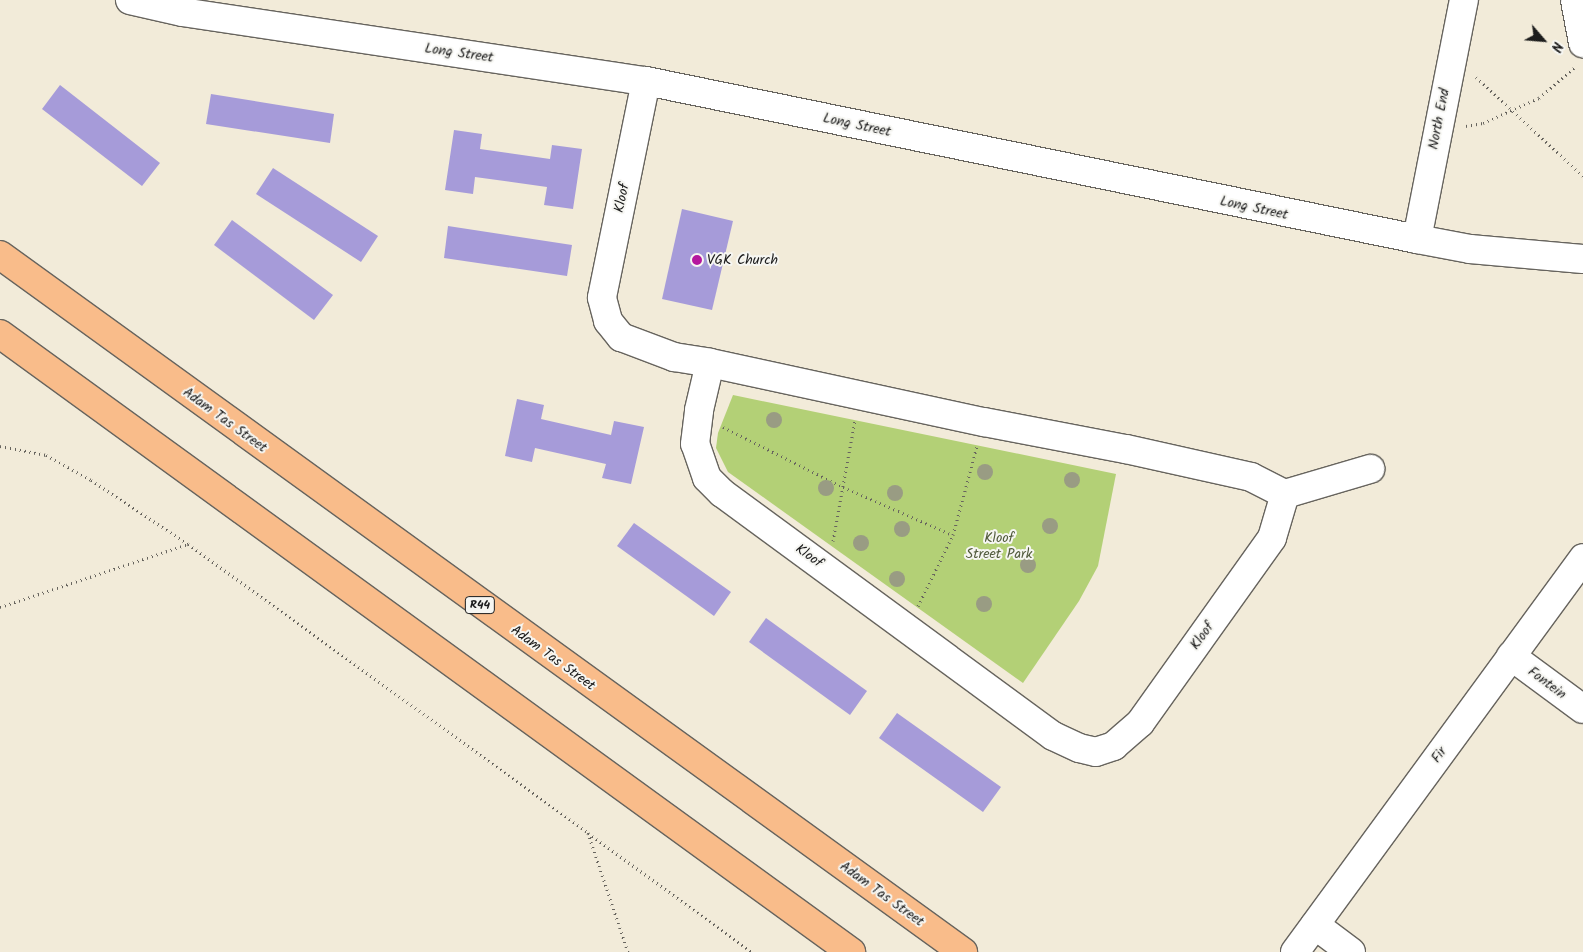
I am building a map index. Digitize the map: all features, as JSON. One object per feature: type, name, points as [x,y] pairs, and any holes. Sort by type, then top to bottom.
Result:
[{"type":"main road","name":"Adam Tas Street","points":[[0,255],[963,952]]},
{"type":"main road","points":[[0,334],[851,952]]},
{"type":"street","name":"Long Street","points":[[130,0],[182,12],[646,82],[1470,249],[1583,259]]},
{"type":"street","name":"North End","points":[[1417,239],[1436,130],[1464,0]]},
{"type":"street","points":[[1575,0],[1583,43]]},
{"type":"street","name":"Kloof","points":[[646,82],[602,298],[608,321],[621,337],[674,357],[710,363],[1251,477],[1285,494],[1272,538],[1140,723],[1114,746],[1096,752],[1079,748],[1053,736],[722,493],[707,478],[695,444],[698,419],[710,363]]},
{"type":"street","points":[[1285,494],[1370,469]]},
{"type":"street","name":"Fir","points":[[1295,952],[1583,558]]},
{"type":"street","name":"Fontein","points":[[1511,656],[1583,709]]},
{"type":"street","points":[[1315,926],[1351,952]]},
{"type":"path","points":[[1452,54],[1515,109],[1583,176]]},
{"type":"path","points":[[1436,130],[1483,123],[1540,98],[1583,60]]},
{"type":"path","points":[[821,565],[834,539],[856,394]]},
{"type":"path","points":[[698,419],[712,422],[843,487],[953,535]]},
{"type":"path","points":[[904,626],[924,596],[953,535],[984,422]]},
{"type":"path","points":[[0,446],[46,455],[91,480],[188,544],[752,952]]},
{"type":"path","points":[[0,607],[188,544]]},
{"type":"path","points":[[588,834],[628,952]]},
{"type":"green space","name":"Kloof Street Park","points":[[733,395],[1116,474],[1098,566],[1079,601],[1023,683],[728,472],[716,448],[718,433]]},
{"type":"building","points":[[60,85],[160,163],[142,186],[42,109]]},
{"type":"building","points":[[211,94],[334,114],[330,143],[206,124]]},
{"type":"building","points":[[454,130],[482,134],[480,149],[550,159],[552,145],[582,149],[573,209],[544,205],[547,187],[475,177],[473,194],[445,190]]},
{"type":"building","points":[[273,168],[378,236],[361,262],[256,194]]},
{"type":"building","name":"VGK Church","points":[[682,209],[733,221],[712,310],[662,299]]},
{"type":"building","points":[[232,220],[333,295],[314,320],[214,245]]},
{"type":"building","points":[[448,226],[572,245],[567,276],[444,258]]},
{"type":"building","points":[[517,399],[544,405],[541,419],[611,435],[614,421],[644,427],[631,484],[602,478],[606,464],[535,448],[532,462],[505,456]]},
{"type":"building","points":[[634,523],[731,592],[714,616],[617,546]]},
{"type":"building","points":[[766,618],[867,691],[850,715],[749,642]]},
{"type":"building","points":[[897,713],[1001,787],[983,812],[879,738]]},
{"type":"place","name":"VGK Church","points":[[697,260]]}]
